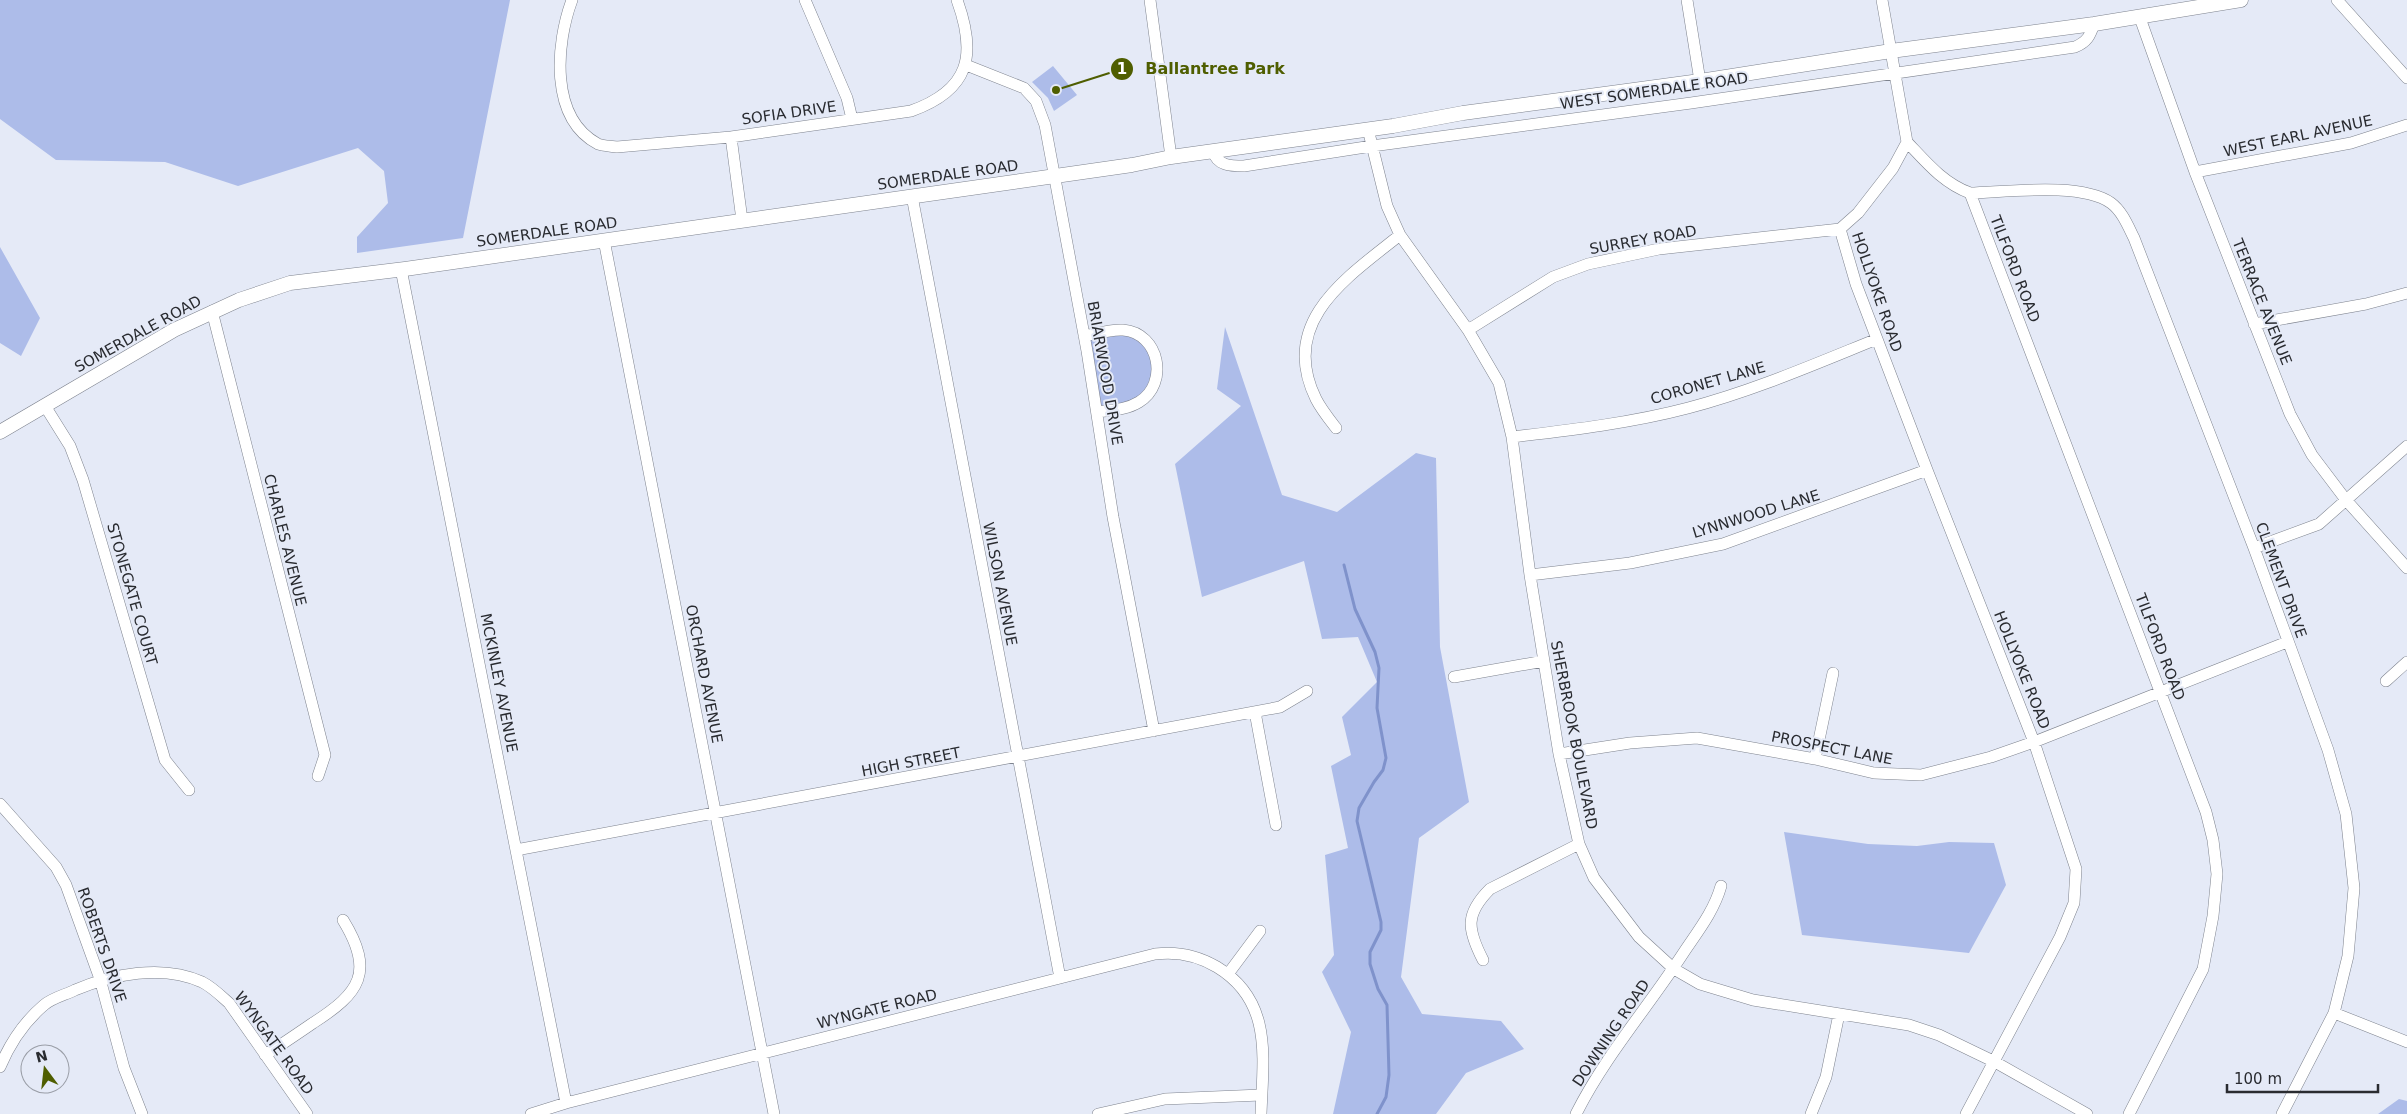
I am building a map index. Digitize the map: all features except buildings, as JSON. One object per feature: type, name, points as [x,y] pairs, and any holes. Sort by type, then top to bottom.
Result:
[{"type":"main road","name":"WEST SOMERDALE ROAD","points":[[1132,166],[1171,157],[1368,129],[1518,105],[1700,82],[1891,51],[2140,18],[2241,0]]},
{"type":"main road","name":"SOMERDALE ROAD","points":[[0,432],[122,359],[212,311],[290,283],[402,269],[1132,166]]},
{"type":"street","name":"SOFIA DRIVE","points":[[572,0],[567,14],[560,80],[564,103],[572,119],[584,133],[599,144],[617,147],[731,137],[911,111],[934,103],[949,91],[966,65],[969,44],[957,0]]},
{"type":"street","name":"SOFIA DRIVE","points":[[805,0],[844,90],[852,119]]},
{"type":"street","points":[[1150,0],[1171,157]]},
{"type":"street","points":[[1687,0],[1700,82]]},
{"type":"street","points":[[1882,0],[1907,142],[1934,171],[1955,188],[1970,193]]},
{"type":"street","points":[[2337,0],[2407,78]]},
{"type":"street","name":"TERRACE AVENUE","points":[[2140,18],[2194,172],[2290,414],[2312,455],[2346,500],[2407,568]]},
{"type":"street","name":"WEST SOMERDALE ROAD","points":[[1213,151],[1219,161],[1229,166],[1244,166],[1372,146],[1691,103],[2075,47],[2084,43],[2090,37],[2094,24]]},
{"type":"street","name":"BRIARWOOD DRIVE","points":[[966,65],[1024,88],[1036,101],[1045,125],[1056,176],[1084,336],[1113,517],[1154,731]]},
{"type":"street","name":"WEST EARL AVENUE","points":[[2194,172],[2351,143],[2407,125]]},
{"type":"street","name":"SHERBROOK BOULEVARD","points":[[1368,129],[1387,206],[1400,235],[1468,330],[1499,383],[1512,437],[1530,575],[1559,754],[1580,844],[1594,878],[1639,937],[1674,969],[1700,984],[1753,1000],[1909,1025],[1939,1035],[1995,1062],[2087,1114]]},
{"type":"street","name":"SOFIA DRIVE","points":[[731,137],[742,220]]},
{"type":"street","points":[[1840,229],[1858,213],[1893,168],[1907,142]]},
{"type":"street","name":"CLEMENT DRIVE","points":[[1970,193],[2071,190],[2093,194],[2111,203],[2123,216],[2134,238],[2254,548],[2328,750],[2346,814],[2354,888],[2348,956],[2334,1013],[2282,1114]]},
{"type":"street","name":"TILFORD ROAD","points":[[1970,193],[2161,692],[2206,812],[2213,840],[2217,874],[2213,916],[2203,969],[2129,1114]]},
{"type":"street","name":"WILSON AVENUE","points":[[912,196],[1060,978]]},
{"type":"street","name":"SURREY ROAD","points":[[1468,330],[1553,277],[1588,264],[1660,249],[1840,229]]},
{"type":"street","name":"HOLLYOKE ROAD","points":[[1840,229],[1856,284],[2034,742],[2076,869],[2074,903],[2060,937],[1966,1114]]},
{"type":"street","points":[[1336,428],[1316,399],[1307,371],[1304,345],[1311,322],[1326,301],[1359,267],[1400,235]]},
{"type":"street","name":"ORCHARD AVENUE","points":[[604,240],[774,1114]]},
{"type":"street","name":"MCKINLEY AVENUE","points":[[402,269],[566,1103]]},
{"type":"street","points":[[2254,324],[2366,304],[2407,293]]},
{"type":"street","name":"CHARLES AVENUE","points":[[212,311],[325,755],[318,776]]},
{"type":"street","points":[[1084,336],[1124,330],[1140,336],[1148,342],[1154,351],[1157,363],[1155,383],[1145,397],[1123,408],[1097,412]]},
{"type":"street","name":"CORONET LANE","points":[[1512,437],[1604,425],[1688,408],[1767,382],[1877,339]]},
{"type":"street","name":"STONEGATE COURT","points":[[46,406],[70,446],[83,480],[165,760],[189,790]]},
{"type":"street","points":[[2254,548],[2307,530],[2326,520],[2407,446]]},
{"type":"street","name":"LYNNWOOD LANE","points":[[1530,575],[1630,563],[1723,544],[1927,470]]},
{"type":"street","name":"PROSPECT LANE","points":[[1559,754],[1630,742],[1697,738],[1815,759],[1874,773],[1922,775],[1991,757],[2034,742],[2287,642]]},
{"type":"street","points":[[1454,677],[1544,661]]},
{"type":"street","points":[[2386,680],[2407,662]]},
{"type":"street","points":[[1815,759],[1833,673]]},
{"type":"street","name":"HIGH STREET","points":[[516,850],[1280,708],[1307,690]]},
{"type":"street","points":[[1255,712],[1276,824]]},
{"type":"street","name":"ROBERTS DRIVE","points":[[0,804],[56,867],[77,910],[100,979],[124,1068],[142,1114]]},
{"type":"street","points":[[1483,960],[1474,942],[1470,915],[1480,899],[1490,889],[1580,844]]},
{"type":"street","name":"DOWNING ROAD","points":[[1576,1114],[1597,1077],[1674,969],[1716,904],[1721,886]]},
{"type":"street","points":[[265,1055],[340,1006],[352,992],[359,977],[360,962],[352,934],[343,920]]},
{"type":"street","points":[[1228,974],[1260,931]]},
{"type":"street","name":"WYNGATE ROAD","points":[[531,1114],[566,1103],[1155,954],[1171,952],[1196,957],[1228,974],[1250,998],[1259,1017],[1262,1032],[1261,1114]]},
{"type":"street","name":"WYNGATE ROAD","points":[[0,1067],[11,1042],[45,1004],[100,979],[132,974],[171,973],[201,981],[229,1003],[307,1114]]},
{"type":"street","points":[[2334,1013],[2407,1042]]},
{"type":"street","points":[[1811,1114],[1826,1077],[1839,1014]]},
{"type":"street","points":[[0,1037],[11,1042]]},
{"type":"street","points":[[1098,1114],[1165,1099],[1261,1095]]},
{"type":"shaded area","points":[[0,0],[510,0],[463,238],[357,253],[357,237],[388,203],[384,171],[358,148],[238,186],[165,162],[56,160],[0,119]]},
{"type":"shaded area","points":[[1053,66],[1077,95],[1054,111],[1048,98],[1032,82]]},
{"type":"shaded area","points":[[0,247],[40,318],[21,356],[0,343]]},
{"type":"shaded area","points":[[1225,327],[1282,495],[1337,512],[1416,453],[1436,458],[1440,647],[1469,802],[1419,838],[1401,977],[1422,1014],[1501,1021],[1524,1049],[1466,1073],[1436,1114],[1333,1114],[1351,1032],[1322,972],[1334,955],[1325,855],[1348,848],[1331,766],[1351,755],[1342,717],[1377,682],[1358,637],[1322,639],[1304,561],[1202,597],[1175,464],[1241,406],[1217,389]]},
{"type":"shaded area","points":[[1114,331],[1140,336],[1157,363],[1145,397],[1097,412],[1084,336]]},
{"type":"shaded area","points":[[1784,832],[1868,844],[1917,846],[1949,842],[1994,843],[2006,885],[1969,953],[1802,935]]},
{"type":"shaded area","points":[[2399,1099],[2407,1101],[2407,1114],[2378,1114]]},
{"type":"waterway","points":[[1344,565],[1355,609],[1375,652],[1379,668],[1377,708],[1386,758],[1383,770],[1359,808],[1357,821],[1381,922],[1381,930],[1370,952],[1370,964],[1378,989],[1387,1005],[1389,1075],[1386,1097],[1377,1114]]},
{"type":"place","name":"Ballantree Park","points":[[1056,90]]}]
